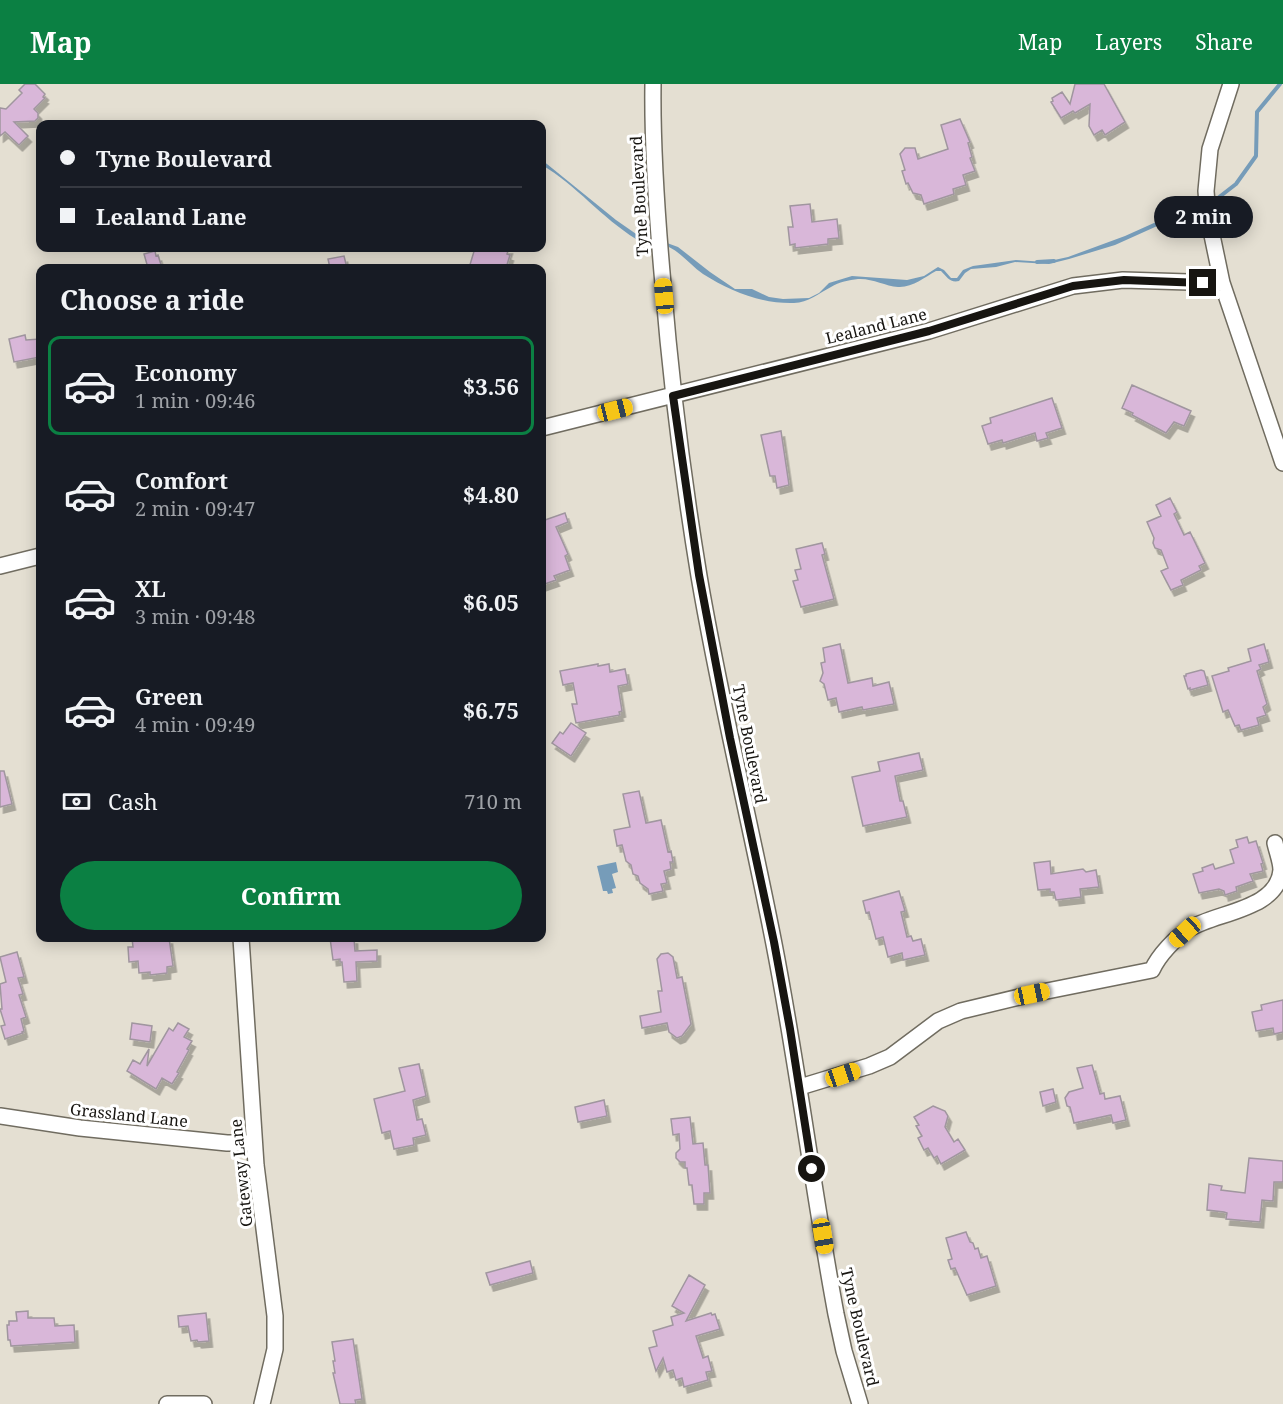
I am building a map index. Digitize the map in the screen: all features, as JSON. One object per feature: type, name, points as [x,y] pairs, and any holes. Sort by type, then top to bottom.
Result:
[{"type":"street","name":"Tyne Boulevard","points":[[653,84],[656,196],[673,396],[699,575],[743,803],[774,942],[800,1087],[828,1271],[844,1351],[860,1404]]},
{"type":"street","points":[[1231,84],[1212,142],[1207,177],[1208,216],[1222,283],[1283,463]]},
{"type":"street","name":"Lealand Lane","points":[[546,427],[929,331],[1073,286],[1124,280],[1222,283]]},
{"type":"street","points":[[0,566],[36,557]]},
{"type":"street","points":[[800,1087],[843,1075],[879,1061],[906,1046],[938,1021],[961,1011],[1152,970],[1163,953],[1190,929],[1266,898],[1277,883],[1281,872],[1275,843]]},
{"type":"street","name":"Gateway Lane","points":[[241,942],[254,1143],[275,1316],[274,1349],[262,1404]]},
{"type":"street","name":"Grassland Lane","points":[[0,1116],[80,1128],[227,1143],[254,1143]]},
{"type":"street","points":[[167,1404],[204,1404]]},
{"type":"water","points":[[546,163],[639,236],[636,239],[624,231],[546,168]]},
{"type":"water","points":[[1194,205],[1195,209],[1115,245],[1049,264],[1015,262],[996,267],[971,269],[959,281],[953,281],[941,271],[936,271],[918,282],[903,287],[855,279],[837,284],[809,300],[799,303],[758,299],[735,291],[703,274],[667,246],[667,243],[678,247],[735,289],[752,289],[769,297],[783,299],[809,298],[819,293],[829,283],[852,276],[907,280],[924,276],[938,267],[951,278],[957,278],[963,270],[973,266],[1016,260],[1045,262],[1068,257],[1125,236]]},
{"type":"water","points":[[616,862],[618,872],[612,874],[616,888],[612,889],[613,893],[608,894],[607,891],[603,891],[597,866]]},
{"type":"building","points":[[25,84],[35,84],[45,94],[43,97],[45,98],[34,109],[38,113],[35,121],[14,122],[28,136],[19,145],[5,132],[0,136],[0,108],[6,109],[22,93],[19,90]]},
{"type":"building","points":[[1075,84],[1104,84],[1125,122],[1105,135],[1102,130],[1094,135],[1089,126],[1090,104],[1061,118],[1051,102],[1052,98],[1062,92],[1070,104]]},
{"type":"building","points":[[960,119],[970,142],[968,143],[972,157],[970,158],[975,171],[963,175],[966,185],[953,189],[954,194],[924,204],[921,195],[913,193],[908,183],[906,184],[900,154],[905,148],[915,148],[918,159],[948,149],[941,125]]},
{"type":"building","points":[[810,204],[812,222],[837,219],[839,238],[828,239],[828,244],[795,248],[795,244],[790,245],[788,227],[793,227],[790,206]]},
{"type":"building","points":[[155,252],[161,264],[147,264],[144,254]]},
{"type":"building","points":[[474,252],[508,252],[510,255],[507,264],[470,264]]},
{"type":"building","points":[[344,256],[346,264],[329,264],[328,259]]},
{"type":"building","points":[[25,335],[26,340],[36,339],[36,358],[14,362],[9,339]]},
{"type":"building","points":[[1132,385],[1191,411],[1184,426],[1174,422],[1166,433],[1122,408]]},
{"type":"building","points":[[1052,398],[1062,428],[1046,433],[1048,438],[1037,441],[1035,433],[1003,443],[1002,440],[988,444],[982,426],[991,423],[990,418]]},
{"type":"building","points":[[781,431],[789,485],[777,488],[775,476],[770,476],[761,435]]},
{"type":"building","points":[[1170,498],[1177,512],[1174,514],[1184,535],[1190,532],[1205,563],[1199,566],[1201,570],[1181,580],[1183,585],[1171,590],[1161,571],[1168,568],[1161,550],[1155,548],[1154,538],[1147,522],[1161,516],[1156,505]]},
{"type":"building","points":[[565,513],[568,522],[556,527],[568,554],[565,556],[570,570],[554,576],[556,580],[546,584],[546,520]]},
{"type":"building","points":[[822,543],[825,554],[822,555],[834,599],[801,607],[793,581],[798,580],[795,570],[801,569],[796,549]]},
{"type":"building","points":[[840,644],[848,683],[872,678],[873,686],[889,682],[894,704],[839,712],[836,698],[828,700],[824,684],[820,681],[823,673],[821,663],[825,662],[823,648]]},
{"type":"building","points":[[1264,644],[1269,662],[1259,665],[1261,669],[1257,671],[1267,704],[1263,707],[1266,715],[1257,718],[1259,725],[1241,730],[1239,725],[1235,726],[1228,710],[1223,712],[1212,676],[1251,661],[1248,649]]},
{"type":"building","points":[[598,664],[598,666],[609,664],[610,672],[625,669],[628,684],[618,686],[622,711],[619,712],[620,715],[576,723],[572,704],[577,704],[573,683],[563,685],[560,671]]},
{"type":"building","points":[[1204,671],[1208,685],[1188,689],[1184,676]]},
{"type":"building","points":[[571,723],[586,733],[571,756],[552,743]]},
{"type":"building","points":[[919,753],[923,770],[895,776],[900,801],[903,801],[907,817],[863,826],[852,777],[880,771],[878,762]]},
{"type":"building","points":[[0,771],[4,771],[12,804],[0,807]]},
{"type":"building","points":[[639,791],[646,823],[661,820],[668,852],[671,851],[673,862],[670,862],[671,869],[664,871],[667,883],[661,884],[663,891],[649,894],[648,889],[640,883],[638,876],[633,874],[631,865],[626,861],[622,845],[617,846],[614,830],[630,827],[623,794]]},
{"type":"building","points":[[1247,837],[1249,843],[1256,841],[1263,863],[1261,864],[1263,871],[1250,874],[1253,881],[1236,887],[1237,891],[1225,895],[1224,891],[1219,889],[1199,893],[1193,874],[1213,864],[1215,869],[1234,863],[1230,850],[1238,847],[1236,840]]},
{"type":"building","points":[[1050,861],[1051,874],[1083,869],[1086,872],[1096,870],[1099,887],[1080,889],[1081,897],[1056,900],[1054,892],[1050,892],[1050,889],[1038,890],[1034,863]]},
{"type":"building","points":[[899,891],[905,911],[901,912],[907,937],[911,936],[913,941],[921,939],[925,955],[903,960],[902,953],[888,957],[883,937],[876,939],[869,912],[866,913],[863,901]]},
{"type":"building","points":[[132,942],[170,942],[173,966],[167,967],[167,973],[150,975],[150,972],[139,973],[138,961],[129,962],[128,947],[133,947]]},
{"type":"building","points":[[331,942],[354,942],[355,951],[377,950],[377,961],[356,962],[357,981],[344,982],[342,962],[340,959],[333,960]]},
{"type":"building","points":[[17,952],[24,977],[18,978],[23,994],[19,995],[26,1017],[21,1019],[23,1033],[5,1039],[1,1026],[5,1025],[0,1009],[2,1009],[0,984],[6,982],[0,957]]},
{"type":"building","points":[[668,953],[673,957],[677,978],[682,977],[691,1024],[682,1036],[677,1038],[669,1032],[667,1023],[642,1028],[640,1016],[661,1012],[658,991],[662,991],[657,959],[661,954]]},
{"type":"building","points":[[1283,1000],[1283,1032],[1274,1034],[1273,1028],[1256,1031],[1252,1012],[1262,1010],[1261,1005]]},
{"type":"building","points":[[132,1023],[152,1026],[150,1042],[130,1039]]},
{"type":"building","points":[[178,1023],[189,1029],[184,1037],[192,1041],[172,1084],[162,1078],[156,1089],[127,1071],[133,1060],[140,1064],[149,1049],[147,1066],[169,1028],[173,1031]]},
{"type":"building","points":[[419,1064],[426,1096],[413,1100],[417,1120],[422,1119],[426,1135],[413,1138],[414,1145],[394,1149],[390,1131],[382,1133],[374,1099],[405,1091],[399,1068]]},
{"type":"building","points":[[1092,1065],[1100,1094],[1104,1093],[1105,1099],[1120,1096],[1126,1120],[1113,1123],[1111,1115],[1074,1123],[1065,1098],[1069,1092],[1083,1088],[1077,1068]]},
{"type":"building","points":[[1053,1089],[1056,1102],[1043,1106],[1040,1092]]},
{"type":"building","points":[[604,1100],[607,1116],[578,1122],[575,1107]]},
{"type":"building","points":[[933,1106],[945,1111],[948,1116],[945,1127],[954,1142],[958,1139],[965,1150],[941,1164],[937,1156],[934,1158],[928,1148],[924,1150],[918,1138],[922,1136],[916,1126],[919,1125],[914,1117]]},
{"type":"building","points":[[690,1117],[693,1144],[703,1143],[705,1165],[708,1165],[710,1193],[704,1193],[704,1204],[694,1204],[692,1185],[689,1185],[685,1162],[680,1162],[676,1158],[676,1153],[680,1149],[679,1134],[673,1135],[671,1119]]},
{"type":"building","points":[[1249,1158],[1283,1161],[1283,1182],[1274,1182],[1273,1201],[1262,1200],[1260,1222],[1226,1219],[1227,1213],[1207,1210],[1209,1184],[1222,1186],[1221,1190],[1245,1193]]},
{"type":"building","points":[[966,1232],[975,1249],[978,1248],[981,1258],[987,1256],[996,1286],[967,1295],[955,1268],[951,1269],[948,1260],[952,1259],[946,1238]]},
{"type":"building","points":[[530,1261],[533,1273],[490,1285],[486,1273]]},
{"type":"building","points":[[689,1275],[705,1285],[686,1321],[711,1313],[715,1314],[720,1329],[696,1336],[703,1358],[708,1356],[712,1371],[706,1372],[708,1380],[684,1387],[682,1378],[676,1380],[673,1370],[667,1372],[663,1358],[656,1371],[649,1348],[657,1346],[653,1331],[673,1325],[671,1317],[684,1313],[672,1306]]},
{"type":"building","points":[[28,1311],[28,1318],[54,1318],[55,1326],[74,1325],[75,1342],[11,1346],[8,1340],[7,1325],[9,1321],[17,1321],[16,1312]]},
{"type":"building","points":[[206,1313],[209,1341],[191,1341],[188,1326],[179,1327],[178,1316]]},
{"type":"building","points":[[353,1339],[362,1399],[355,1400],[356,1404],[340,1404],[333,1373],[335,1373],[333,1361],[335,1361],[332,1342]]},
{"type":"waterway","points":[[1218,198],[1236,184],[1256,156],[1257,112],[1280,84]]},
{"type":"waterway","points":[[1037,262],[1054,261]]},
{"type":"route","points":[[812,1169],[774,942],[711,642],[673,396],[929,331],[1073,286],[1124,280],[1203,283]]}]
